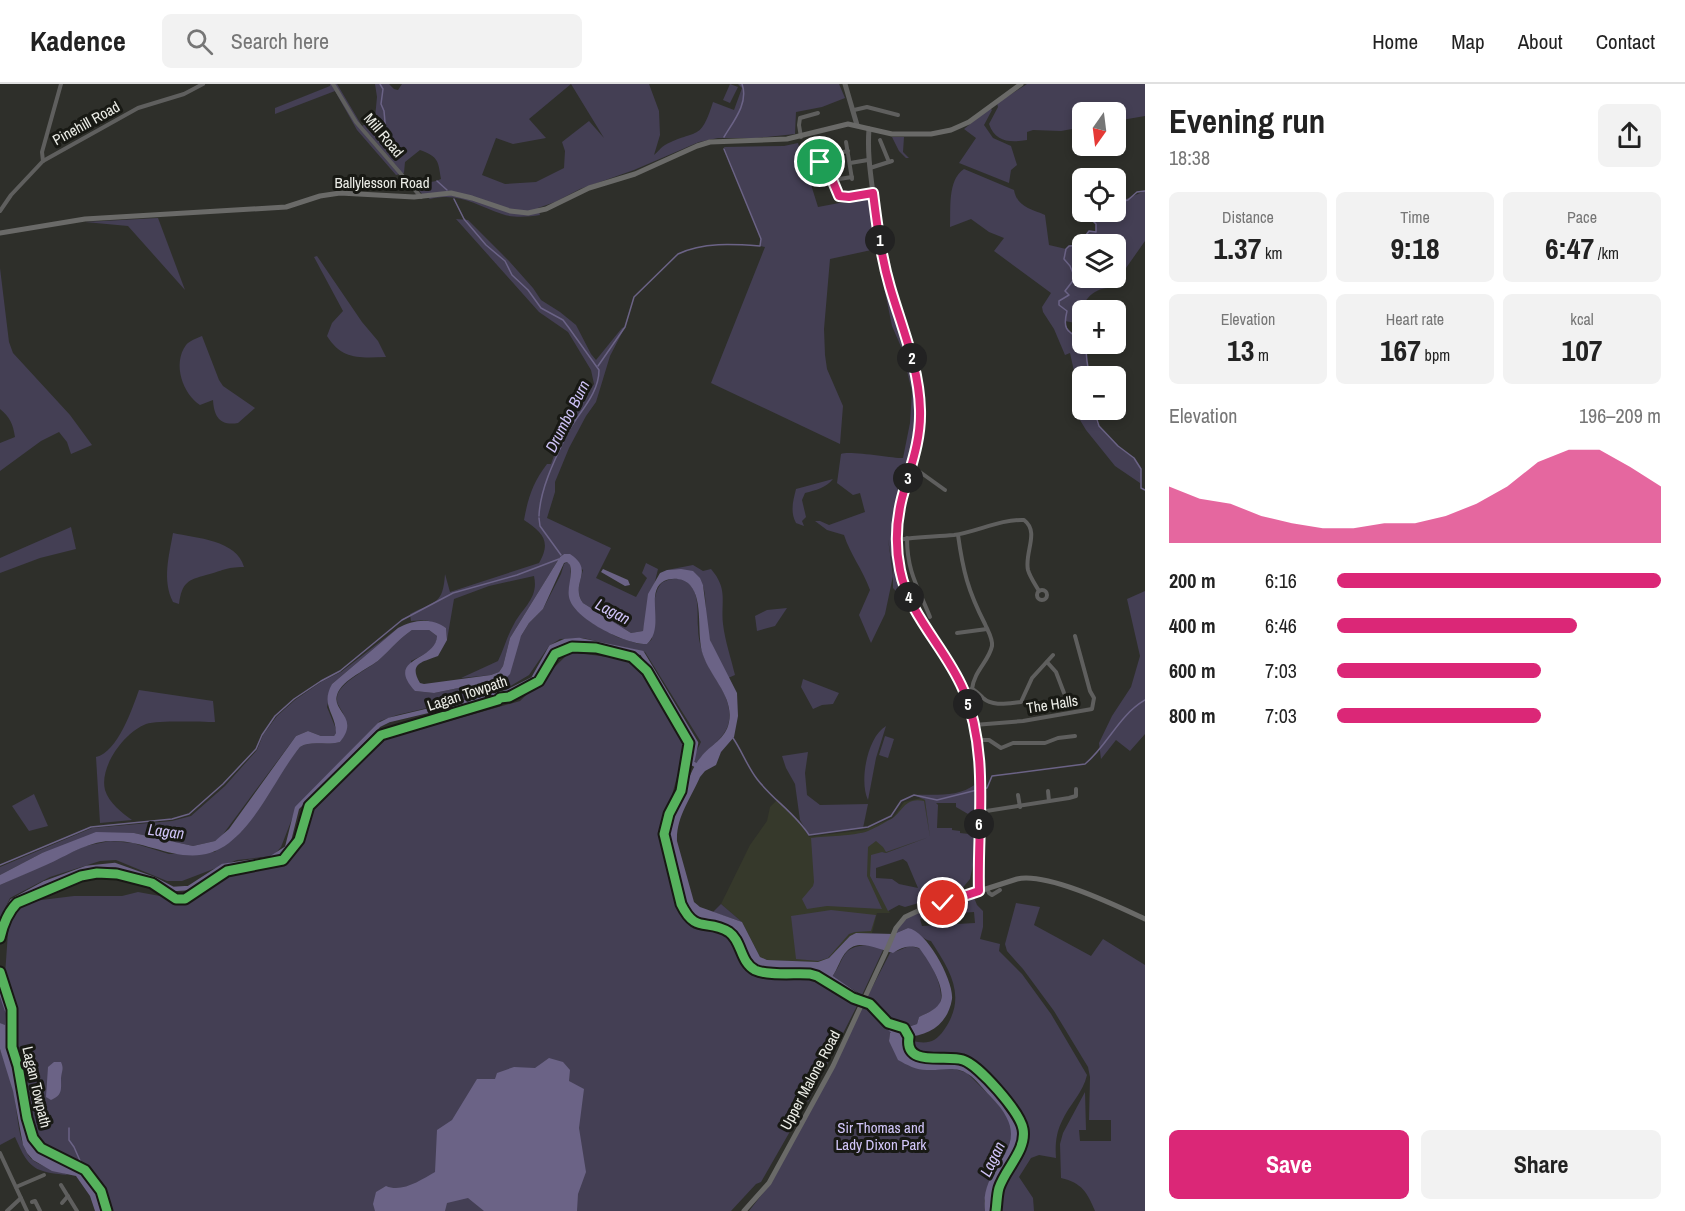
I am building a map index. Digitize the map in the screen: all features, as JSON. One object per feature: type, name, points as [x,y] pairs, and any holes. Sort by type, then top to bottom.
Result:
[{"type":"main road","points":[[857,125],[892,134],[931,134],[951,130],[969,122],[1021,84]]},
{"type":"main road","name":"Ballylesson Road","points":[[0,232],[85,219],[286,207],[320,196],[340,193],[422,197],[460,194],[510,211],[537,212],[560,204],[590,188],[635,174],[697,146],[724,141],[772,141],[801,137],[841,126],[857,125]]},
{"type":"main road","points":[[979,891],[1022,878],[1040,879],[1125,908],[1145,919]]},
{"type":"main road","name":"Upper Malone Road","points":[[744,1211],[768,1183],[833,1066],[901,920],[911,913],[979,891]]},
{"type":"street","points":[[43,161],[45,142],[61,84]]},
{"type":"street","name":"Pinehill Road","points":[[0,211],[11,195],[43,161],[138,108],[184,94],[203,84]]},
{"type":"street","name":"Mill Road","points":[[333,84],[356,122],[422,197]]},
{"type":"street","points":[[845,84],[857,125]]},
{"type":"street","points":[[854,110],[867,106],[898,115]]},
{"type":"street","points":[[801,137],[798,120],[818,113]]},
{"type":"street","points":[[869,129],[868,160],[885,267],[918,381],[920,424],[912,467],[900,507],[897,540],[900,571],[910,601],[949,662],[964,691],[974,725],[980,789],[979,891]]},
{"type":"street","points":[[869,168],[890,162],[880,140]]},
{"type":"street","points":[[839,179],[852,178],[846,142]]},
{"type":"street","points":[[835,154],[848,151]]},
{"type":"street","points":[[850,163],[868,160]]},
{"type":"street","points":[[810,164],[820,162],[826,165],[839,196],[873,193]]},
{"type":"street","points":[[912,467],[945,490]]},
{"type":"street","points":[[897,540],[958,535],[1024,520],[1030,525],[1032,533],[1027,558],[1028,569],[1040,591]]},
{"type":"street","points":[[958,535],[962,567],[970,594],[987,629],[992,647],[974,677],[972,688]]},
{"type":"street","points":[[907,538],[907,558],[912,578],[930,617]]},
{"type":"street","points":[[957,633],[987,629]]},
{"type":"street","name":"The Halls","points":[[974,725],[1023,721],[1092,709],[1094,698],[1075,636]]},
{"type":"street","points":[[972,688],[993,703],[1023,701],[1032,678],[1053,656]]},
{"type":"street","points":[[1047,662],[1056,672],[1064,693]]},
{"type":"street","points":[[964,691],[972,688]]},
{"type":"street","points":[[977,740],[988,740],[1001,748],[1013,743],[1045,743],[1058,738],[1075,736]]},
{"type":"street","points":[[980,812],[1020,807],[1076,795],[1076,789]]},
{"type":"street","points":[[1048,791],[1049,801]]},
{"type":"street","points":[[1018,795],[1020,807]]},
{"type":"street","points":[[987,888],[989,894],[992,895],[1000,890]]},
{"type":"street","points":[[0,1153],[27,1211]]},
{"type":"street","points":[[16,1186],[17,1188],[44,1175]]},
{"type":"street","points":[[61,1185],[76,1211]]},
{"type":"street","points":[[62,1203],[68,1196]]},
{"type":"street","points":[[6,1211],[21,1198]]},
{"type":"street","points":[[32,1202],[35,1201],[40,1211]]},
{"type":"shaded area","points":[[564,554],[570,554],[581,566],[579,596],[583,603],[631,633],[643,631],[648,594],[660,573],[681,569],[693,571],[700,578],[703,585],[710,640],[737,693],[738,716],[734,737],[721,752],[716,765],[700,777],[685,808],[677,832],[677,841],[694,902],[700,907],[742,922],[760,957],[767,960],[818,962],[829,958],[850,936],[856,933],[894,934],[908,928],[923,938],[944,969],[952,999],[942,1022],[930,1031],[906,1037],[904,1040],[906,1049],[912,1055],[920,1058],[962,1062],[970,1065],[1012,1110],[1019,1126],[1019,1139],[996,1192],[994,1211],[985,1211],[985,1194],[990,1179],[1010,1142],[1011,1129],[1005,1114],[968,1074],[953,1069],[927,1070],[912,1067],[898,1060],[889,1041],[890,1033],[917,1024],[919,1017],[935,1008],[941,999],[936,976],[919,948],[905,947],[893,953],[857,945],[847,951],[832,977],[801,970],[755,966],[745,955],[733,932],[687,912],[666,834],[669,822],[693,770],[698,761],[725,733],[730,713],[725,696],[703,655],[697,600],[690,585],[681,580],[667,580],[658,586],[655,601],[655,629],[647,644],[638,643],[602,629],[580,614],[569,597],[571,569],[567,562],[564,563],[543,609],[529,623],[521,636],[510,674],[499,683],[434,693],[415,691],[407,680],[405,672],[414,660],[429,651],[437,636],[429,630],[412,630],[380,659],[350,679],[340,689],[337,701],[347,721],[347,726],[340,742],[309,744],[300,747],[259,810],[229,843],[214,851],[199,855],[185,855],[126,842],[101,842],[77,850],[0,885],[0,875],[42,853],[96,832],[134,833],[193,846],[215,841],[229,829],[296,736],[308,731],[321,736],[334,736],[335,726],[328,704],[332,684],[398,628],[410,623],[428,621],[446,628],[447,640],[438,656],[416,667],[420,683],[491,675],[499,672],[503,666],[510,638]]},
{"type":"shaded area","points":[[603,569],[628,580],[630,585],[625,586],[601,572]]},
{"type":"shaded area","points":[[921,798],[925,800],[931,837],[886,853],[882,852],[870,876],[890,913],[877,913],[872,933],[856,933],[850,936],[829,958],[818,962],[767,960],[760,957],[742,922],[721,904],[750,845],[767,821],[770,807],[777,800],[799,821],[809,837],[864,830],[893,818],[904,802]]},
{"type":"shaded area","points":[[0,1023],[10,1027],[10,1051],[20,1084],[32,1143],[42,1154],[84,1171],[98,1190],[105,1211],[95,1211],[90,1196],[76,1176],[52,1171],[33,1160],[27,1153],[23,1145],[13,1091],[0,1049]]},
{"type":"shaded area","points":[[549,1058],[563,1062],[570,1070],[569,1081],[584,1089],[579,1128],[586,1172],[578,1194],[577,1211],[484,1211],[468,1198],[447,1203],[445,1211],[375,1211],[373,1204],[376,1192],[386,1186],[398,1188],[411,1185],[435,1172],[437,1130],[452,1120],[477,1079],[495,1079],[497,1073],[514,1067],[535,1068]]},
{"type":"shaded area","points":[[54,1062],[61,1062],[62,1070],[60,1091],[58,1096],[51,1100],[46,1097],[48,1067]]},
{"type":"green space","points":[[330,84],[337,84],[362,126],[375,118],[377,97],[375,84],[389,84],[398,90],[402,84],[571,84],[649,84],[659,111],[660,135],[654,155],[665,145],[701,129],[713,102],[734,110],[742,88],[738,84],[839,84],[845,98],[822,107],[796,112],[795,134],[757,138],[718,138],[699,142],[538,208],[540,215],[521,217],[502,214],[459,198],[430,199],[422,194],[409,179],[411,177],[422,182],[429,182],[441,179],[436,160],[420,150],[405,162],[404,173],[396,175],[357,130],[335,91],[275,114],[275,108],[330,86]],"holes":[[[571,84],[604,138],[589,121],[562,142],[565,151],[564,168],[536,182],[505,184],[482,175],[496,138],[513,144],[546,138],[529,119]]]},
{"type":"green space","points":[[730,84],[738,87],[730,103],[723,100]]},
{"type":"green space","points":[[1027,84],[1145,84],[1145,116],[1126,119],[1126,102],[1072,102],[1072,129],[1033,130],[1027,132],[1027,140],[1021,141],[1004,140],[995,135],[989,124],[998,107],[997,103]]},
{"type":"green space","points":[[990,108],[992,110],[984,125],[993,138],[1011,146],[1017,165],[1011,170],[1009,183],[959,163],[976,138],[964,129]]},
{"type":"green space","points":[[892,137],[904,137],[903,152],[909,158],[899,151]]},
{"type":"green space","points":[[798,143],[818,207],[871,197],[876,249],[830,259],[824,329],[825,355],[827,369],[843,406],[840,444],[711,383],[765,247],[760,246],[761,239],[724,147],[784,146]]},
{"type":"green space","points":[[964,169],[1014,190],[1021,204],[1045,215],[1049,245],[1066,249],[1072,246],[1072,288],[1108,288],[1095,292],[1086,300],[1072,300],[1072,322],[1065,321],[1072,334],[1072,354],[1087,354],[1087,366],[1073,366],[1070,353],[1065,355],[1054,329],[1043,312],[1042,307],[1051,293],[994,251],[1004,238],[989,232],[971,219],[950,227],[952,188]]},
{"type":"green space","points":[[1145,191],[1145,241],[1126,268],[1126,234],[1087,234],[1089,231],[1096,232],[1094,222],[1126,222],[1126,199]]},
{"type":"green space","points":[[158,218],[185,290],[128,226],[85,222]]},
{"type":"green space","points":[[456,219],[468,220],[509,261],[541,300],[576,325],[596,360],[625,327],[610,356],[596,402],[569,448],[555,482],[555,492],[547,518],[611,548],[596,578],[636,597],[647,578],[642,573],[646,563],[658,569],[643,631],[631,633],[583,603],[579,591],[583,570],[564,554],[510,638],[503,666],[499,672],[461,678],[498,661],[512,629],[532,596],[534,576],[489,586],[454,599],[447,640],[446,628],[426,620],[411,621],[410,614],[432,604],[440,597],[445,574],[450,592],[539,563],[545,543],[540,533],[524,520],[529,497],[542,471],[547,464],[551,464],[562,433],[594,384],[591,370],[568,332],[539,312]]},
{"type":"green space","points":[[317,256],[362,322],[378,341],[386,357],[352,356],[339,350],[327,336],[332,323],[343,311],[314,257]]},
{"type":"green space","points":[[879,263],[909,359],[917,398],[915,445],[894,520],[897,567],[903,589],[898,593],[893,588],[893,576],[885,614],[871,643],[859,615],[870,590],[867,583],[844,535],[827,530],[815,521],[829,525],[865,512],[860,493],[853,495],[837,483],[841,454],[903,458],[910,423],[912,392],[902,349],[892,326]]},
{"type":"green space","points":[[0,268],[9,342],[13,353],[70,415],[92,445],[71,454],[67,442],[59,432],[41,441],[0,471],[0,443],[15,437],[10,421],[0,409]]},
{"type":"green space","points":[[202,336],[223,386],[255,408],[238,423],[222,422],[217,416],[213,400],[200,405],[184,386],[180,369],[182,353],[187,344]]},
{"type":"green space","points":[[1080,420],[1096,420],[1104,432],[1137,462],[1141,471],[1140,483],[1115,466]]},
{"type":"green space","points":[[833,479],[824,487],[805,493],[802,500],[806,517],[802,521],[804,526],[796,523],[793,502],[796,489]]},
{"type":"green space","points":[[71,527],[76,549],[40,558],[0,573],[0,558]]},
{"type":"green space","points":[[173,533],[225,546],[240,558],[244,567],[228,568],[190,581],[184,586],[179,604],[173,602],[167,577]]},
{"type":"green space","points":[[567,562],[570,565],[571,583],[591,622],[617,637],[639,644],[647,644],[652,639],[656,592],[659,586],[672,579],[681,579],[692,587],[697,600],[698,634],[701,648],[725,695],[729,712],[729,721],[724,733],[697,764],[695,754],[701,742],[645,652],[583,638],[560,639],[549,646],[529,675],[504,690],[380,721],[297,806],[281,847],[273,856],[237,860],[182,881],[167,881],[116,860],[100,861],[50,877],[10,898],[0,919],[0,885],[85,846],[110,841],[133,843],[169,854],[215,852],[300,747],[309,744],[340,742],[346,725],[345,717],[337,703],[338,693],[342,687],[375,663],[412,630],[429,630],[437,636],[432,648],[411,661],[415,691],[434,693],[499,683],[521,636],[529,623],[543,609]]},
{"type":"green space","points":[[693,565],[703,571],[711,569],[722,589],[723,624],[735,675],[728,678],[710,640],[701,581],[695,574],[684,570],[667,570]]},
{"type":"green space","points":[[1145,591],[1145,734],[1130,751],[1116,740],[1101,759],[1099,743],[1112,716],[1131,687],[1140,656],[1127,599]]},
{"type":"green space","points":[[787,608],[775,626],[757,631],[755,616],[767,610]]},
{"type":"green space","points":[[398,628],[332,684],[327,707],[336,729],[334,736],[321,736],[308,731],[296,736],[221,837],[215,841],[193,846],[134,833],[42,853],[0,875],[0,867],[92,828],[172,821],[191,816],[225,786],[257,750],[263,735],[277,716],[295,700],[321,682],[341,672]]},
{"type":"green space","points":[[570,652],[623,659],[644,673],[686,744],[661,835],[679,910],[684,917],[694,924],[723,931],[732,940],[744,963],[753,972],[768,976],[802,976],[818,979],[858,1004],[808,1102],[804,1095],[796,1112],[804,1107],[761,1182],[756,1184],[731,1211],[109,1211],[102,1191],[90,1171],[41,1147],[29,1120],[21,1066],[14,1045],[15,1001],[5,975],[9,918],[25,902],[74,896],[122,896],[138,892],[160,896],[178,904],[225,878],[286,861],[301,840],[311,808],[376,744],[378,747],[386,739],[520,701]]},
{"type":"green space","points":[[803,679],[839,693],[833,704],[813,709],[801,687]]},
{"type":"green space","points":[[139,690],[213,701],[215,722],[152,723],[130,734],[115,751],[104,781],[105,790],[110,799],[132,820],[100,823],[96,757],[111,747],[117,739]]},
{"type":"green space","points":[[886,726],[876,758],[868,800],[864,782],[866,760],[874,740]]},
{"type":"green space","points":[[885,736],[894,739],[888,758],[879,755]]},
{"type":"green space","points":[[808,752],[805,773],[807,795],[820,805],[868,804],[863,828],[809,835],[800,820],[795,784],[782,756]]},
{"type":"green space","points":[[976,784],[977,815],[973,818],[968,818],[968,814],[956,807],[956,803],[936,803],[938,805],[937,828],[952,828],[960,833],[969,834],[970,822],[974,826],[973,865],[970,879],[960,891],[905,907],[899,905],[888,911],[870,876],[871,855],[886,853],[929,837],[886,852],[876,841],[868,847],[867,876],[882,909],[827,906],[807,909],[802,899],[814,882],[811,838],[868,831],[893,818],[907,803],[917,800],[924,801],[930,837],[925,800],[914,795],[946,794]],"holes":[[[903,859],[907,862],[918,888],[899,884],[892,879],[876,878],[876,868]]]},
{"type":"green space","points":[[34,794],[48,826],[29,831],[12,806]]},
{"type":"green space","points":[[973,895],[977,905],[983,911],[980,939],[1000,944],[999,951],[1022,974],[1051,1014],[1087,1075],[1060,1126],[1056,1139],[1056,1158],[1039,1155],[1031,1158],[1019,1177],[1033,1198],[1034,1211],[998,1211],[1004,1184],[1021,1161],[1027,1145],[1025,1123],[1014,1105],[968,1060],[951,1056],[929,1056],[916,1050],[911,1044],[912,1041],[934,1040],[944,1030],[954,1007],[954,985],[945,963],[931,941],[908,928],[894,934],[905,917],[945,903],[947,905]],"holes":[[[974,912],[975,923],[922,926],[920,919],[932,916],[933,919],[943,917],[944,914]]]},
{"type":"green space","points":[[1016,903],[1040,907],[1034,925],[1091,956],[1103,939],[1145,965],[1145,1211],[1095,1211],[1083,1189],[1061,1178],[1060,1144],[1063,1133],[1085,1092],[1086,1130],[1079,1130],[1080,1141],[1111,1141],[1111,1120],[1089,1120],[1090,1077],[1088,1067],[1054,1011],[1007,951],[1005,944]]},
{"type":"green space","points":[[721,904],[742,922],[713,912]]},
{"type":"green space","points":[[831,910],[876,915],[871,931],[849,934],[828,958],[818,961],[796,959],[791,916]]},
{"type":"green space","points":[[867,945],[883,950],[862,995],[832,977],[848,951]]},
{"type":"green space","name":"Sir Thomas and Lady Dixon Park","points":[[911,946],[920,949],[928,960],[939,985],[941,1000],[937,1007],[919,1017],[917,1024],[890,1033],[889,1041],[929,1070],[952,1068],[967,1073],[997,1103],[1010,1120],[1012,1133],[1008,1151],[995,1168],[984,1201],[985,1211],[749,1211],[770,1184],[890,953]]},
{"type":"green space","points":[[0,996],[7,1014],[6,1026],[0,1023]]},
{"type":"green space","points":[[0,1049],[12,1085],[24,1148],[34,1161],[68,1175],[37,1169],[25,1157],[15,1137],[0,1145]]},
{"type":"waterway","name":"Drumbo Burn","points":[[380,84],[383,89],[381,104],[384,111],[387,145]]},
{"type":"waterway","points":[[724,137],[742,105],[744,91],[742,84]]},
{"type":"waterway","points":[[598,366],[625,327],[634,297],[678,254],[708,246],[729,244],[760,246],[761,239],[724,149]]},
{"type":"waterway","name":"Drumbo Burn","points":[[437,181],[447,190]]},
{"type":"waterway","points":[[1126,200],[1137,192],[1145,191]]},
{"type":"waterway","name":"Drumbo Burn","points":[[454,199],[464,219],[486,245],[505,261],[512,275],[528,290],[541,308],[563,320],[599,370],[596,387],[568,432],[549,473],[542,495],[539,516]]},
{"type":"waterway","points":[[1087,234],[1089,231],[1096,232],[1094,222]]},
{"type":"waterway","points":[[1072,246],[1066,249],[1064,259],[1072,271]]},
{"type":"waterway","points":[[1072,282],[1065,291],[1069,295],[1059,301],[1059,305],[1067,311],[1065,323],[1072,334]]},
{"type":"waterway","points":[[1087,354],[1088,366]]},
{"type":"waterway","points":[[1097,420],[1099,426],[1118,446],[1134,458],[1141,469],[1141,488],[1145,490]]},
{"type":"waterway","name":"Drumbo Burn","points":[[539,518],[540,526],[561,555]]},
{"type":"waterway","name":"Lagan","points":[[0,865],[91,827],[172,819],[189,814],[223,784],[256,749],[275,716],[294,699],[340,671],[402,620],[453,593],[517,575],[559,559]]},
{"type":"waterway","points":[[0,923],[12,901],[45,883],[86,868],[115,865],[154,879],[173,889],[189,888],[223,866],[270,859],[287,848],[297,808],[379,725],[389,720],[507,692],[533,679],[551,647],[565,641],[579,640],[642,653],[696,743],[692,763],[701,768]]},
{"type":"waterway","points":[[982,789],[987,788],[992,776],[1085,764],[1127,714],[1145,700]]},
{"type":"waterway","points":[[733,738],[757,779],[809,835],[868,827],[891,816],[901,801],[914,795],[937,800],[977,790]]},
{"type":"waterway","points":[[826,974],[861,998]]},
{"type":"waterway","points":[[0,990],[8,1013],[7,1031]]},
{"type":"waterway","points":[[869,1006],[897,1036]]},
{"type":"waterway","points":[[69,1128],[69,1140],[81,1163]]},
{"type":"cycle path","name":"Lagan Towpath","points":[[0,938],[6,919],[17,903],[81,876],[97,873],[117,874],[152,883],[176,899],[185,899],[227,871],[283,860],[299,840],[309,806],[381,735],[509,697],[539,681],[555,654],[572,647],[596,648],[632,657],[647,671],[689,743],[681,791],[669,814],[664,834],[681,904],[686,914],[697,923],[729,932],[746,962],[755,970],[767,973],[817,976],[853,998],[870,1004],[888,1023],[904,1028],[913,1053],[928,1058],[963,1060],[979,1070],[1007,1101],[1023,1129],[1019,1152],[999,1188],[996,1211]]},
{"type":"cycle path","name":"Lagan Towpath","points":[[0,972],[12,1009],[12,1047],[33,1138],[41,1148],[85,1170],[101,1191],[107,1211]]},
{"type":"route","points":[[820,162],[826,165],[839,196],[849,197],[873,193],[885,267],[918,381],[919,437],[898,519],[898,560],[910,601],[949,662],[964,691],[974,725],[980,770],[979,891],[943,903]]}]
